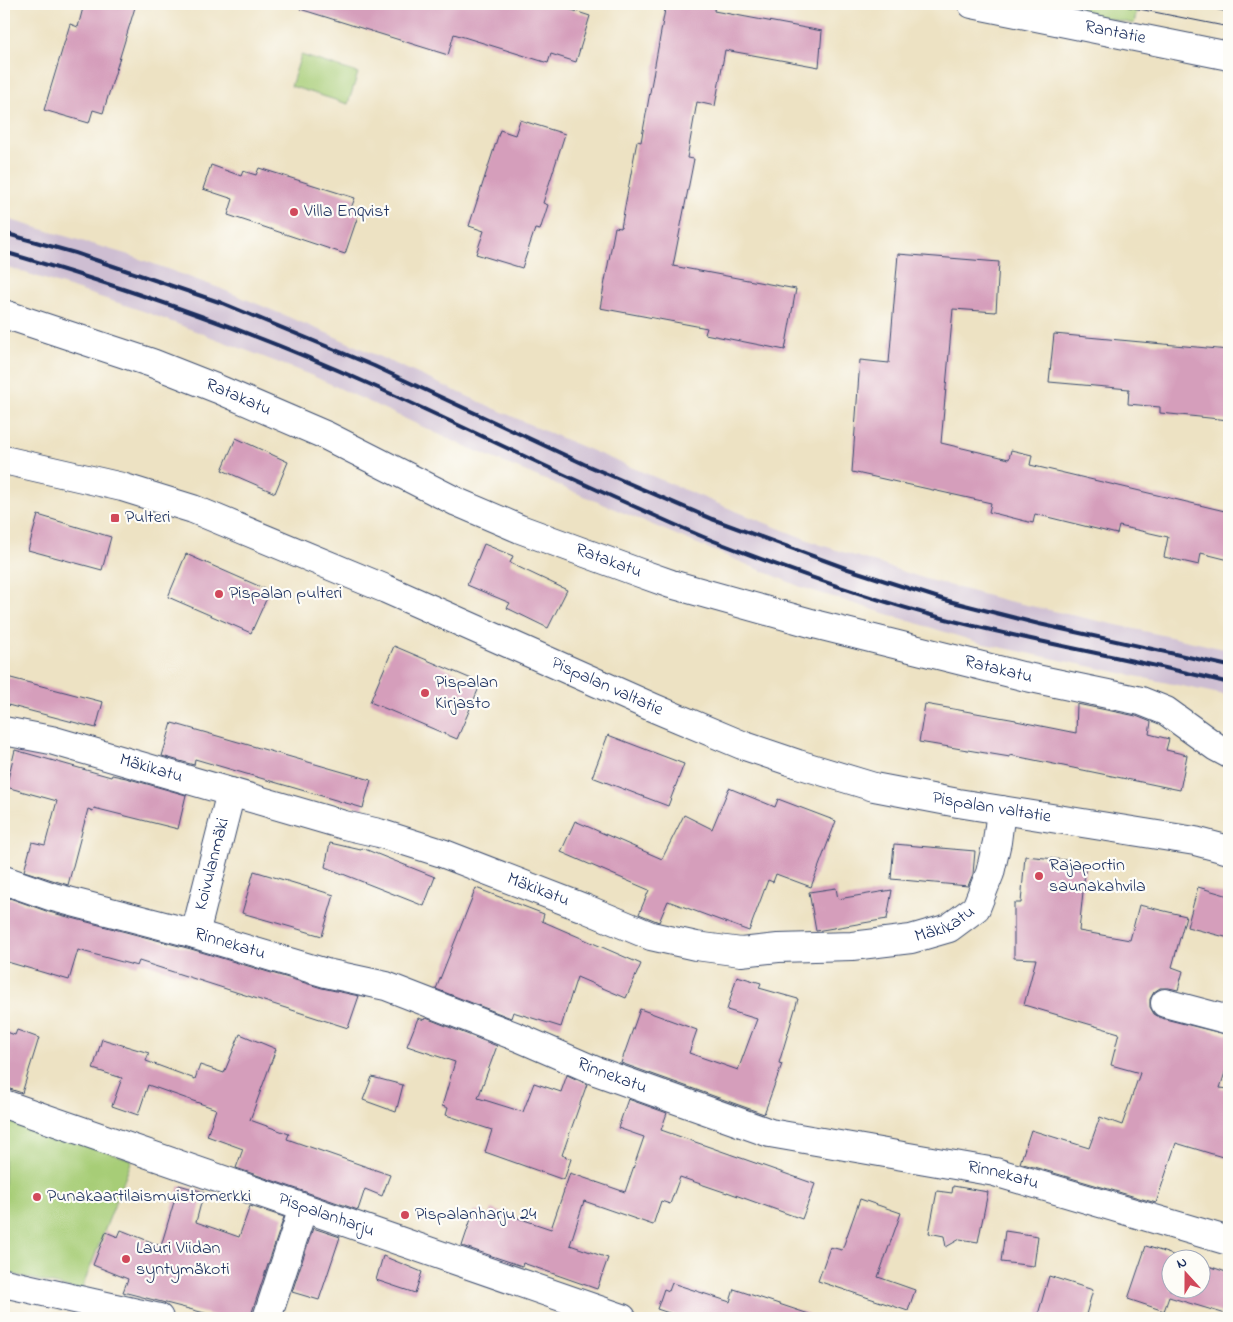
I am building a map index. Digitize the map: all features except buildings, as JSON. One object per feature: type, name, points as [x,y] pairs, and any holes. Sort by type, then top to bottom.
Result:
[{"type":"street","name":"Rantatie","points":[[972,4],[1229,56]]},
{"type":"street","name":"Ratakatu","points":[[4,314],[152,363],[218,389],[325,436],[457,502],[520,529],[640,573],[671,584],[802,620],[1022,676],[1141,701],[1166,711],[1216,747],[1229,754]]},
{"type":"street","name":"Pispalan valtatie","points":[[4,460],[122,487],[193,509],[377,586],[654,708],[761,751],[874,788],[1195,841],[1229,850]]},
{"type":"street","name":"Mäkikatu","points":[[4,731],[50,740],[344,825],[379,833],[442,853],[651,936],[696,946],[741,952],[778,948],[862,945],[911,938],[949,928],[976,908],[990,873],[998,842],[1001,810]]},
{"type":"street","name":"Koivulanmäki","points":[[195,934],[230,792]]},
{"type":"street","name":"Rinnekatu","points":[[4,880],[53,897],[195,934],[326,973],[386,986],[520,1038],[596,1071],[770,1133],[995,1172],[1229,1241]]},
{"type":"street","points":[[1164,1003],[1229,1020]]},
{"type":"street","name":"Pispalanharju","points":[[4,1104],[622,1318]]},
{"type":"street","points":[[267,1318],[303,1208]]},
{"type":"street","points":[[4,1283],[159,1318]]},
{"type":"shaded area","points":[[4,218],[129,255],[219,288],[329,334],[540,429],[818,544],[929,580],[1004,600],[1229,650],[1229,696],[980,643],[801,587],[464,446],[313,376],[143,311],[4,266]]},
{"type":"green space","points":[[1037,4],[1138,4],[1134,24]]},
{"type":"green space","points":[[301,55],[358,73],[348,104],[291,86]]},
{"type":"green space","points":[[4,1117],[132,1160],[81,1291],[4,1272]]},
{"type":"tram line","points":[[1114,4],[1229,27]]},
{"type":"tram line","points":[[1190,4],[1229,12]]},
{"type":"railway","points":[[4,233],[75,253],[222,303],[374,366],[584,464],[712,519],[848,569],[945,600],[1039,624],[1229,666]]},
{"type":"railway","points":[[4,252],[142,295],[278,345],[436,414],[681,528],[823,581],[912,610],[978,627],[1229,683]]},
{"type":"place","name":"Villa Enqvist","points":[[294,212]]},
{"type":"place","name":"Pulteri","points":[[115,518]]},
{"type":"place","name":"Pispalan pulteri","points":[[219,594]]},
{"type":"place","name":"Pispalan Kirjasto","points":[[425,693]]},
{"type":"place","name":"Rajaportin saunakahvila","points":[[1039,876]]},
{"type":"place","name":"Punakaartilaismuistomerkki","points":[[37,1197]]},
{"type":"place","name":"Pispalanharju 24","points":[[405,1215]]},
{"type":"place","name":"Lauri Viidan syntymäkoti","points":[[126,1259]]}]
